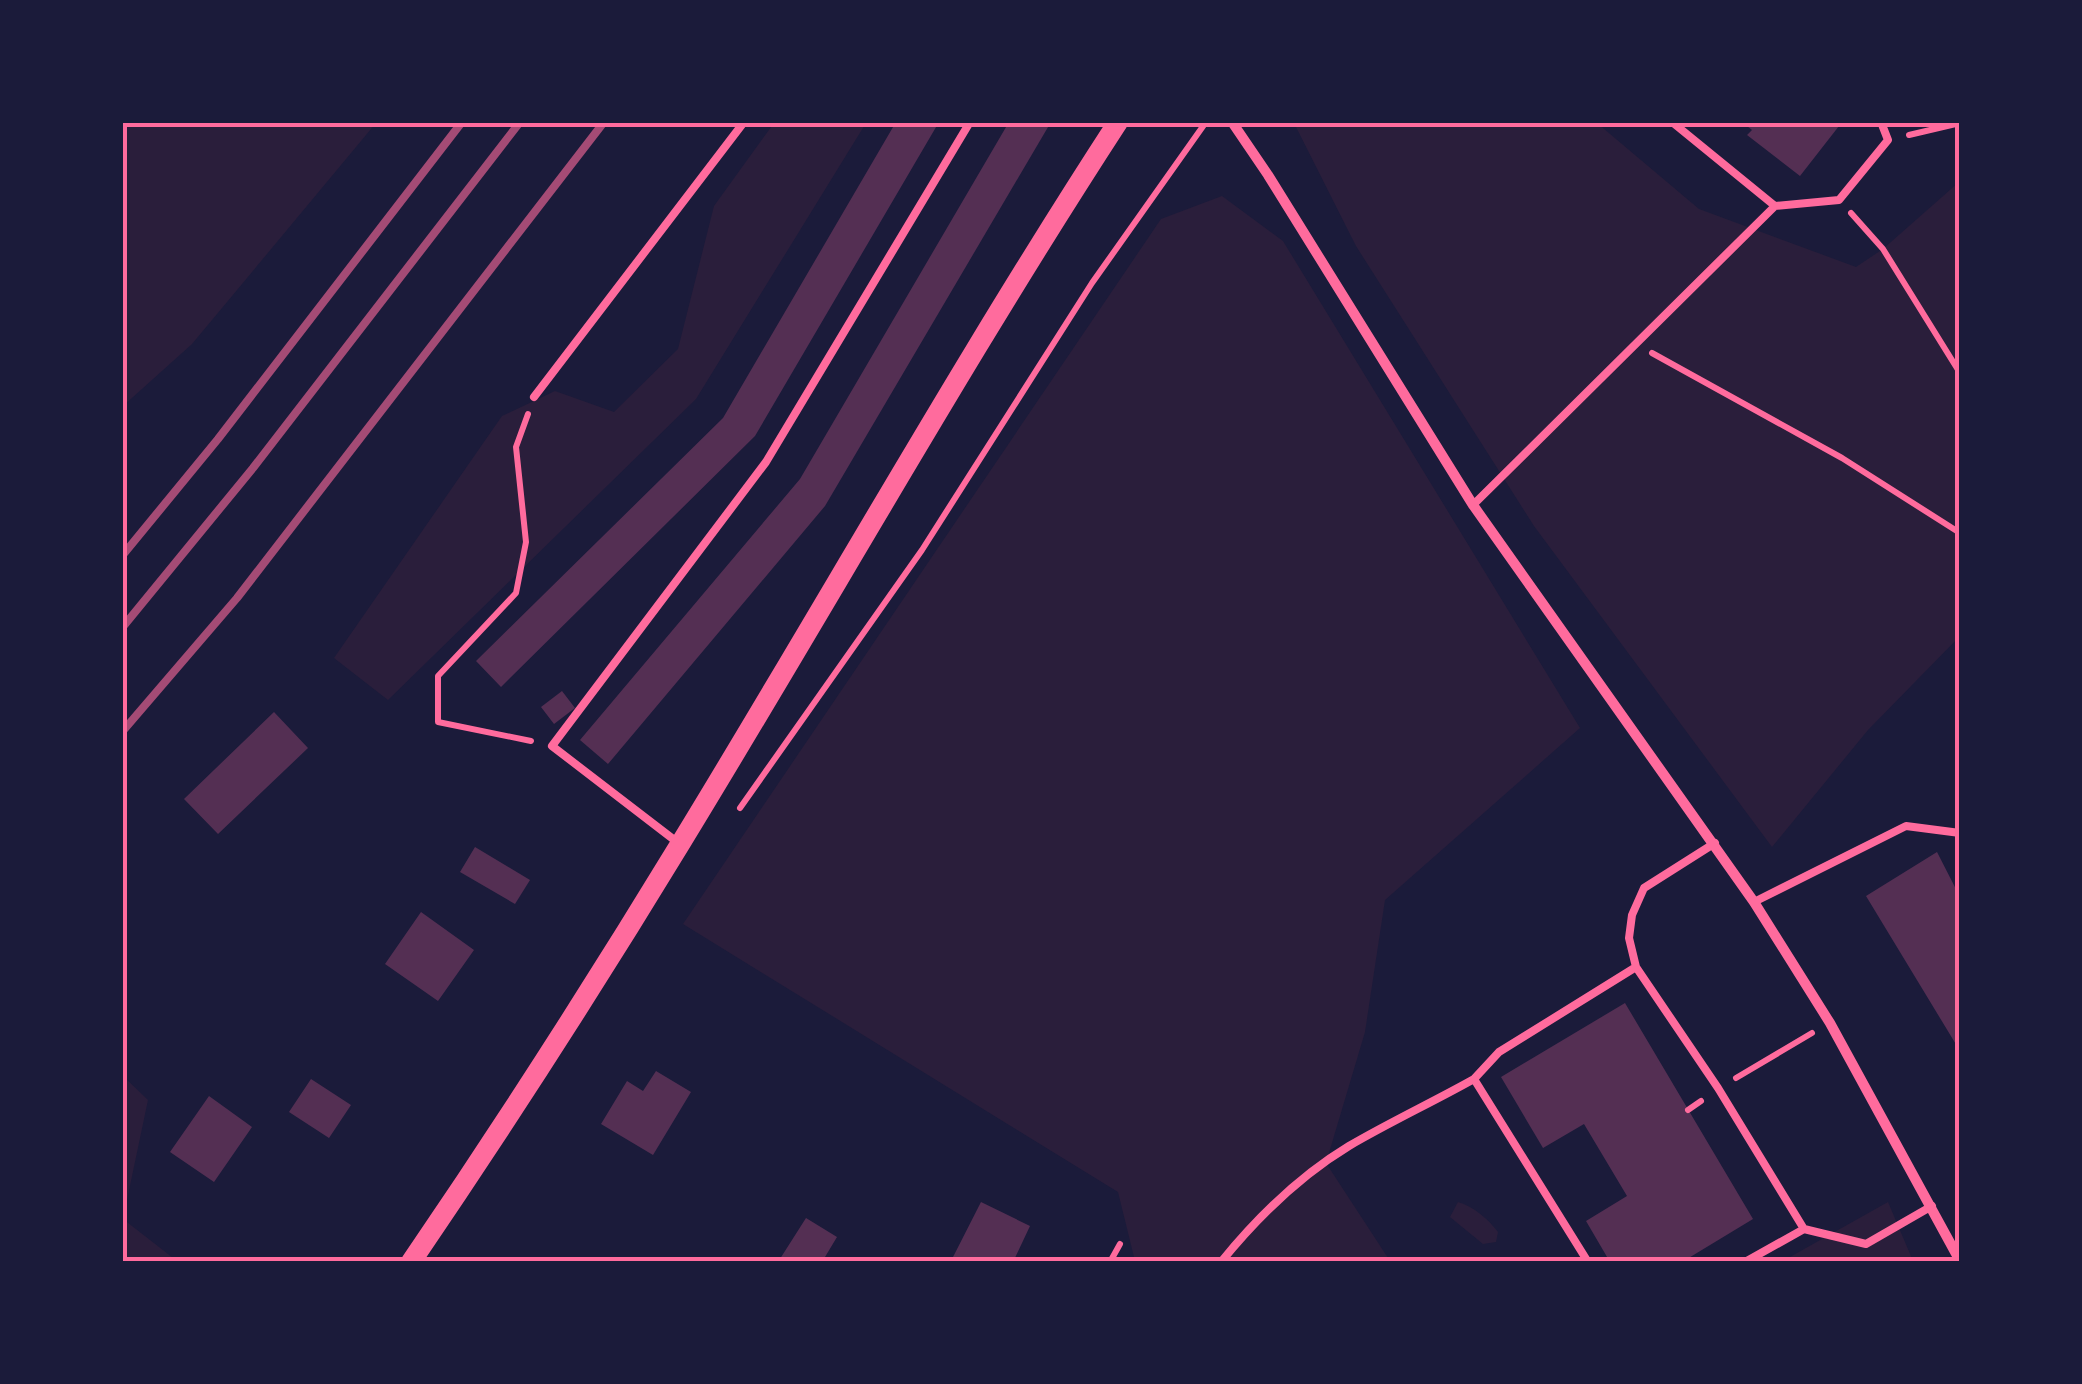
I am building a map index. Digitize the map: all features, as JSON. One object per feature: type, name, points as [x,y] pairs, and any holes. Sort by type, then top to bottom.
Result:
[{"type":"main road","points":[[410,1262],[680,844],[1051,226],[1118,122]]},
{"type":"street","points":[[1232,122],[1473,505],[1754,902],[1830,1023],[1960,1261]]},
{"type":"lane","points":[[534,397],[744,122]]},
{"type":"lane","points":[[680,844],[552,746],[766,462],[970,122]]},
{"type":"lane","points":[[1672,122],[1775,206]]},
{"type":"lane","points":[[1473,505],[1775,206],[1838,200],[1888,140],[1881,122]]},
{"type":"lane","points":[[1754,902],[1906,826],[1960,833]]},
{"type":"lane","points":[[1715,843],[1644,888],[1632,914],[1628,938],[1636,966],[1718,1088],[1804,1229]]},
{"type":"lane","points":[[1222,1262],[1288,1193],[1346,1148],[1474,1079],[1499,1052],[1636,966]]},
{"type":"lane","points":[[1474,1079],[1588,1262]]},
{"type":"lane","points":[[1746,1262],[1804,1229],[1866,1244],[1932,1206]]},
{"type":"path","points":[[739,809],[922,550],[1092,283],[1206,122]]},
{"type":"path","points":[[1888,140],[1960,123]]},
{"type":"path","points":[[1866,228],[1960,373]]},
{"type":"path","points":[[1633,343],[1842,458],[1960,533]]},
{"type":"path","points":[[534,397],[516,447],[526,542],[516,593],[438,676],[438,722],[552,746]]},
{"type":"path","points":[[1718,1088],[1830,1023]]},
{"type":"path","points":[[1110,1262],[1120,1244]]},
{"type":"shaded area","points":[[123,122],[376,123],[192,344],[123,406]]},
{"type":"shaded area","points":[[774,123],[866,123],[696,399],[388,700],[334,658],[502,416],[555,391],[614,412],[678,349],[714,206]]},
{"type":"shaded area","points":[[1294,123],[1597,123],[1699,209],[1856,267],[1883,249],[1959,182],[1959,637],[1868,730],[1772,847],[1534,526],[1356,246]]},
{"type":"shaded area","points":[[1222,196],[1283,241],[1580,728],[1385,900],[1365,1032],[1326,1163],[1390,1261],[1135,1261],[1118,1192],[683,924],[1161,219]]},
{"type":"shaded area","points":[[123,1076],[148,1100],[123,1219]]},
{"type":"shaded area","points":[[1458,1202],[1490,1223],[1498,1232],[1496,1242],[1483,1244],[1450,1217]]},
{"type":"shaded area","points":[[1888,1202],[1913,1261],[1781,1262]]},
{"type":"shaded area","points":[[123,1219],[177,1261],[123,1261]]},
{"type":"building","points":[[896,122],[939,122],[755,436],[501,687],[476,661],[723,418]]},
{"type":"building","points":[[1009,122],[1051,122],[825,506],[608,764],[580,740],[800,479]]},
{"type":"building","points":[[1742,122],[1835,122],[1839,126],[1800,176],[1747,135],[1752,130]]},
{"type":"building","points":[[562,691],[575,708],[554,724],[541,707]]},
{"type":"building","points":[[274,712],[308,748],[218,834],[184,799]]},
{"type":"building","points":[[475,847],[530,880],[515,904],[460,872]]},
{"type":"building","points":[[1937,852],[1960,897],[1960,1051],[1866,896]]},
{"type":"building","points":[[421,912],[474,950],[438,1001],[385,964]]},
{"type":"building","points":[[1625,1003],[1753,1219],[1682,1262],[1610,1262],[1586,1221],[1627,1196],[1584,1124],[1543,1148],[1501,1077]]},
{"type":"building","points":[[656,1071],[691,1092],[653,1155],[601,1124],[627,1081],[643,1091]]},
{"type":"building","points":[[311,1079],[351,1105],[329,1138],[289,1112]]},
{"type":"building","points":[[209,1096],[252,1127],[214,1182],[170,1152]]},
{"type":"building","points":[[981,1202],[1030,1226],[1013,1262],[952,1259]]},
{"type":"building","points":[[806,1218],[837,1237],[822,1262],[778,1262]]},
{"type":"railway","points":[[122,556],[218,439],[462,122]]},
{"type":"railway","points":[[122,628],[253,468],[520,122]]},
{"type":"railway","points":[[122,732],[237,598],[604,122]]}]
